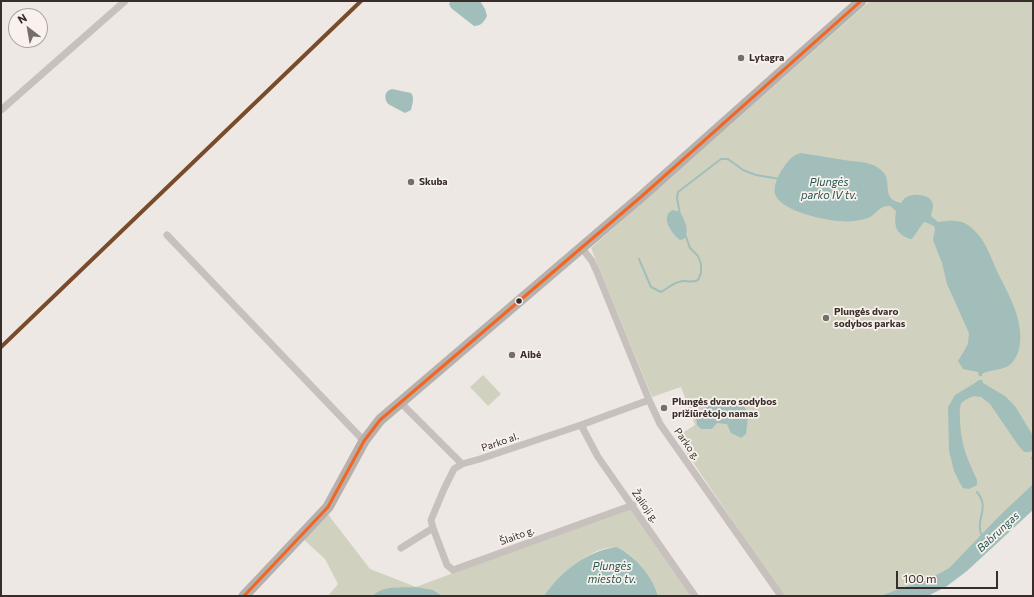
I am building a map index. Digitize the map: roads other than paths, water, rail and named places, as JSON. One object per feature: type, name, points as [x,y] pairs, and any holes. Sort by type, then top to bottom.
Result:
[{"type":"main road","points":[[244,596],[328,507],[364,441],[380,420],[642,196],[861,1]]},
{"type":"street","points":[[1,110],[125,1]]},
{"type":"street","points":[[167,235],[364,441]]},
{"type":"street","name":"Parko g.","points":[[581,247],[592,261],[597,272],[660,424],[781,596]]},
{"type":"street","name":"Parko al.","points":[[462,464],[581,425],[649,400]]},
{"type":"street","points":[[400,402],[462,464],[454,469],[444,489],[431,520],[433,528],[401,548]]},
{"type":"street","name":"Žalioji g.","points":[[581,425],[598,457],[695,596]]},
{"type":"street","name":"Šlaito g.","points":[[433,528],[446,565],[453,570],[632,505]]},
{"type":"water","points":[[451,1],[480,1],[487,16],[482,23],[474,26],[451,8],[449,4]]},
{"type":"water","points":[[392,89],[411,93],[413,99],[411,110],[405,113],[388,104],[386,93]]},
{"type":"water","name":"Plungės parko IV tv.","points":[[801,153],[864,162],[874,165],[885,175],[888,194],[894,201],[901,203],[908,196],[922,195],[930,199],[932,202],[933,207],[931,216],[938,222],[953,221],[965,223],[981,238],[1011,300],[1019,323],[1019,350],[1011,364],[1003,368],[986,372],[982,374],[982,376],[979,376],[978,372],[963,369],[958,361],[968,344],[969,333],[947,284],[942,263],[933,240],[935,229],[934,226],[925,222],[923,223],[912,239],[910,239],[898,231],[895,221],[896,211],[890,206],[881,208],[868,218],[856,221],[836,221],[798,212],[779,201],[775,194],[775,185],[781,171],[794,156]]},
{"type":"water","points":[[673,210],[680,212],[685,222],[687,232],[684,239],[680,240],[668,225],[667,216]]},
{"type":"water","points":[[979,380],[982,380],[983,383],[1005,396],[1015,406],[1032,434],[1033,450],[1030,452],[1024,452],[990,404],[981,397],[974,396],[965,400],[961,404],[960,410],[963,444],[967,458],[977,480],[977,485],[969,489],[963,488],[954,471],[949,451],[948,407],[955,395]]},
{"type":"water","points":[[731,403],[743,405],[747,411],[748,419],[746,434],[741,438],[731,433],[727,424],[717,423],[712,429],[701,429],[697,425],[696,417],[705,408],[709,406],[721,406]]},
{"type":"water","name":"Babrungas","points":[[1033,484],[1033,510],[967,571],[947,586],[930,595],[880,596],[927,580],[949,568],[1000,515]]},
{"type":"water","name":"Plungės miesto tv.","points":[[616,547],[623,550],[642,567],[652,581],[658,596],[544,596],[550,587],[575,564],[595,553]]},
{"type":"water","points":[[399,587],[416,587],[433,590],[443,596],[373,596],[382,590]]},
{"type":"waterway","points":[[680,215],[677,198],[678,192],[721,159],[728,159],[743,170],[756,175],[780,179]]},
{"type":"waterway","points":[[639,259],[651,287],[661,292],[677,283],[684,281],[693,282],[698,280],[701,273],[701,264],[698,256],[690,248],[685,234]]},
{"type":"waterway","name":"Babrungas","points":[[977,492],[983,504],[980,524],[982,536]]},
{"type":"place","name":"Lytagra","points":[[741,58]]},
{"type":"place","name":"Skuba","points":[[411,182]]},
{"type":"place","name":"Plungės dvaro sodybos parkas","points":[[826,318]]},
{"type":"place","name":"Aibė","points":[[512,355]]},
{"type":"place","name":"Plungės dvaro sodybos prižiūrėtojo namas","points":[[664,408]]}]
